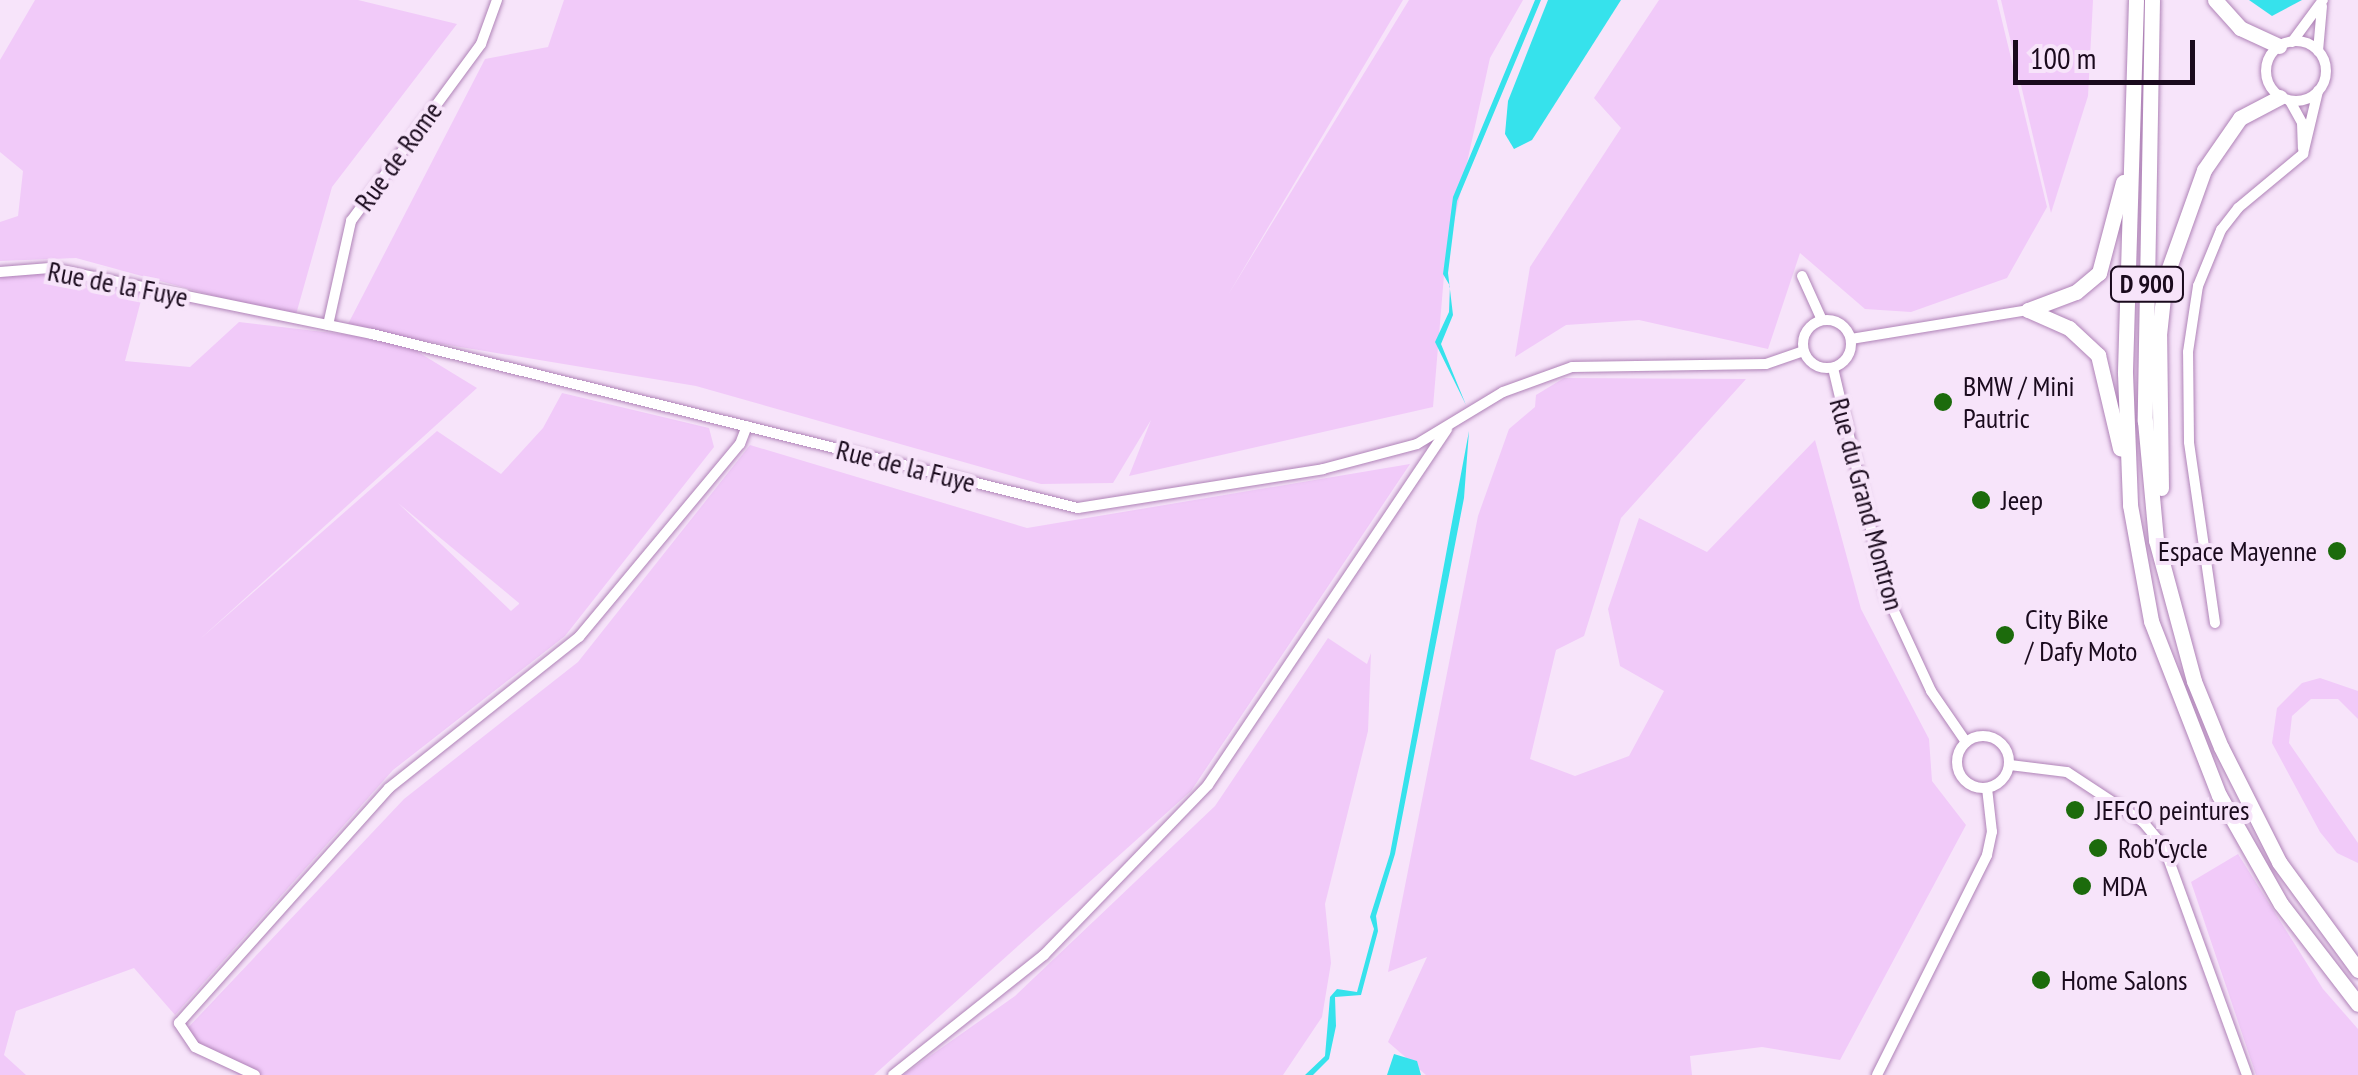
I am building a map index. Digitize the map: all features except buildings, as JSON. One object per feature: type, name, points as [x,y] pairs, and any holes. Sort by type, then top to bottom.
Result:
[{"type":"main road","name":"D 900","points":[[2136,0],[2125,373],[2130,505],[2152,620],[2191,736],[2251,855],[2334,979],[2358,1007]]},
{"type":"main road","name":"D 900","points":[[2152,0],[2145,421],[2163,567],[2194,681],[2248,803],[2279,862],[2358,970]]},
{"type":"main road","points":[[2215,0],[2240,28],[2286,44]]},
{"type":"main road","points":[[2163,567],[2158,411],[2166,278],[2204,170],[2240,118],[2285,99]]},
{"type":"main road","points":[[2028,310],[2076,292],[2099,273],[2132,139]]},
{"type":"main road","points":[[2028,310],[2069,328],[2098,355],[2130,505]]},
{"type":"street","name":"Rue de Rome","points":[[328,324],[351,221],[481,44],[497,0]]},
{"type":"street","points":[[2215,624],[2190,458],[2188,352],[2198,286],[2221,230],[2238,208],[2304,154],[2326,66],[2318,51],[2323,0],[2266,68],[2302,123],[2304,154]]},
{"type":"street","points":[[2286,44],[2318,51]]},
{"type":"street","points":[[2285,99],[2318,91]]},
{"type":"street","name":"Rue de la Fuye","points":[[0,272],[50,268],[328,324],[1078,508],[1323,469],[1417,444],[1503,392],[1572,367],[1766,364],[1803,351]]},
{"type":"street","points":[[1802,276],[1822,320]]},
{"type":"street","points":[[1851,339],[2028,310]]},
{"type":"street","points":[[1822,320],[1844,326],[1851,339],[1845,360],[1832,368],[1818,367],[1803,351],[1804,335],[1822,320]]},
{"type":"street","name":"Rue du Grand Montron","points":[[1832,368],[1887,596],[1931,691],[1966,742]]},
{"type":"street","points":[[893,1075],[1044,956],[1208,785],[1450,424]]},
{"type":"street","points":[[256,1075],[195,1047],[179,1024],[388,788],[579,637],[740,444],[748,426]]},
{"type":"street","points":[[1995,738],[2010,765],[2002,780],[1987,788],[1970,786],[1959,773],[1958,756],[1966,742],[1995,738]]},
{"type":"street","points":[[2010,765],[2052,770],[2143,822],[2164,847],[2247,1075]]},
{"type":"street","points":[[1878,1075],[1987,855],[1992,832],[1987,788]]},
{"type":"shaded area","points":[[35,0],[358,0],[457,24],[332,187],[295,318],[76,258],[0,261],[0,222],[18,216],[23,171],[0,152],[0,60]]},
{"type":"shaded area","points":[[564,0],[1403,0],[1228,295],[1409,0],[1523,0],[1490,58],[1445,263],[1433,407],[1129,476],[1151,420],[1113,483],[1041,484],[696,386],[346,328],[485,59],[548,47]]},
{"type":"shaded area","points":[[1659,0],[1997,0],[2047,207],[2007,278],[1911,312],[1865,309],[1800,253],[1768,349],[1639,320],[1566,325],[1515,357],[1530,267],[1621,128],[1594,98]]},
{"type":"shaded area","points":[[2001,0],[2093,0],[2088,96],[2051,213]]},
{"type":"shaded area","points":[[50,268],[144,289],[125,361],[190,367],[239,322],[400,341],[477,388],[199,640],[437,431],[501,474],[543,428],[562,393],[709,428],[714,447],[565,636],[393,770],[175,1015],[134,968],[16,1011],[4,1055],[26,1075],[0,1075],[0,269]],"holes":[[[398,503],[519,603],[511,611]]]},
{"type":"shaded area","points":[[1564,378],[1746,379],[1621,518],[1584,636],[1556,650],[1530,759],[1575,776],[1629,756],[1664,691],[1620,666],[1608,609],[1639,518],[1707,552],[1815,440],[1861,609],[1929,739],[1932,781],[1966,825],[1840,1060],[1762,1047],[1690,1056],[1692,1075],[1426,1075],[1388,1042],[1427,957],[1388,972],[1478,516],[1509,429],[1535,407],[1536,395]]},
{"type":"shaded area","points":[[750,445],[1027,528],[1410,464],[1191,791],[874,1075],[239,1075],[181,1035],[404,799],[578,662]]},
{"type":"shaded area","points":[[1328,638],[1367,664],[1371,653],[1368,731],[1325,904],[1331,963],[1322,1017],[1283,1075],[903,1075],[1015,996],[1215,806]]},
{"type":"shaded area","points":[[2320,678],[2358,691],[2358,719],[2338,699],[2311,699],[2292,716],[2289,743],[2358,843],[2358,863],[2337,853],[2320,832],[2272,743],[2277,708],[2302,683]]},
{"type":"shaded area","points":[[2238,854],[2323,989],[2358,1029],[2358,1075],[2256,1075],[2191,882]]},
{"type":"water","points":[[1535,0],[1541,0],[1457,201],[1449,285],[1443,274],[1453,197]]},
{"type":"water","points":[[1548,0],[1621,0],[1532,140],[1514,149],[1505,134],[1508,101]]},
{"type":"water","points":[[2249,0],[2302,0],[2272,16]]},
{"type":"water","points":[[1450,289],[1453,315],[1441,344],[1466,405],[1435,342],[1449,312]]},
{"type":"water","points":[[1469,431],[1464,498],[1395,854],[1376,916],[1378,931],[1361,995],[1335,997],[1336,1026],[1329,1059],[1313,1075],[1305,1075],[1325,1056],[1330,997],[1337,989],[1357,992],[1374,929],[1370,917],[1390,854]]},
{"type":"water","points":[[1394,1054],[1417,1061],[1421,1075],[1387,1075]]},
{"type":"place","name":"BMW / Mini Pautric","points":[[1943,402]]},
{"type":"place","name":"Jeep","points":[[1981,500]]},
{"type":"place","name":"Espace Mayenne","points":[[2337,551]]},
{"type":"place","name":"City Bike / Dafy Moto","points":[[2005,635]]},
{"type":"place","name":"JEFCO peintures","points":[[2075,810]]},
{"type":"place","name":"Rob'Cycle","points":[[2098,848]]},
{"type":"place","name":"MDA","points":[[2082,886]]},
{"type":"place","name":"Home Salons","points":[[2041,980]]}]
